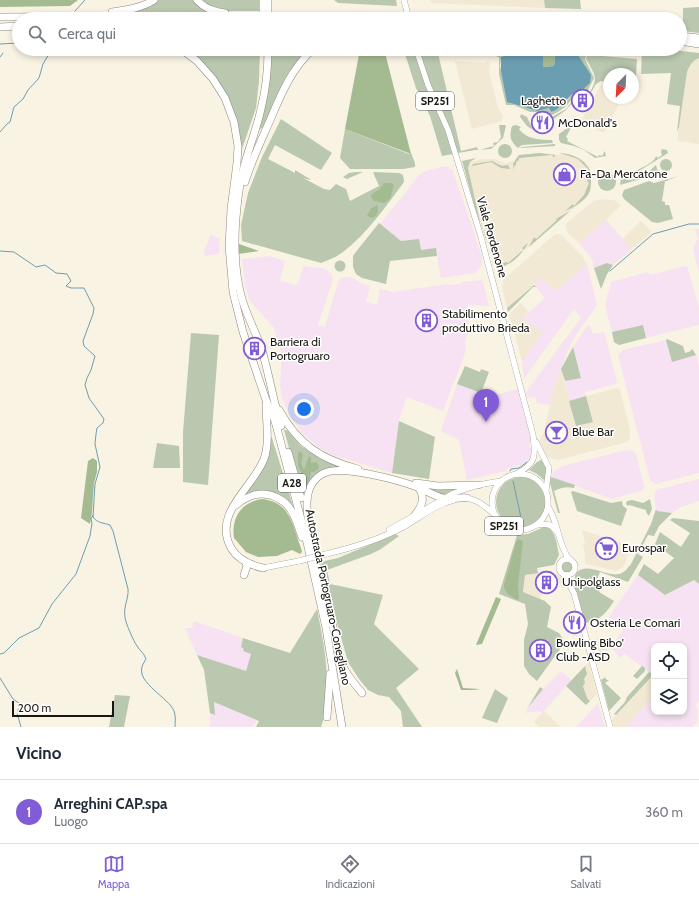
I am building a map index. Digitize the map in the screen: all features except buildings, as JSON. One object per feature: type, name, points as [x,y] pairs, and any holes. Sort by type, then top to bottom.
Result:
[{"type":"highway","points":[[114,12],[134,9],[154,0]]},
{"type":"highway","points":[[197,0],[204,6],[220,12]]},
{"type":"highway","points":[[263,0],[263,12]]},
{"type":"highway","points":[[268,0],[268,12]]},
{"type":"highway","points":[[0,17],[12,17]]},
{"type":"highway","points":[[0,27],[12,26]]},
{"type":"highway","points":[[687,37],[699,38]]},
{"type":"highway","points":[[687,42],[699,44]]},
{"type":"highway","points":[[190,56],[213,79],[225,98],[234,122],[238,146],[233,194]]},
{"type":"highway","points":[[233,194],[259,105],[264,56]]},
{"type":"highway","points":[[237,207],[239,189],[247,155],[261,110],[266,82],[268,56]]},
{"type":"highway","points":[[237,207],[256,153],[284,87],[297,66],[306,56]]},
{"type":"highway","name":"Autostrada Portogruaro-Conegliano","points":[[233,194],[229,231],[233,292],[243,332],[274,421],[326,608],[347,727]]},
{"type":"highway","name":"Autostrada Portogruaro-Conegliano","points":[[237,207],[235,243],[240,292],[260,346],[295,476],[326,628],[342,727]]},
{"type":"highway","points":[[263,568],[246,563],[237,556],[227,538],[226,525],[232,508],[258,471],[266,453],[266,400]]},
{"type":"highway","points":[[274,401],[287,423],[299,439],[320,454],[337,462],[424,485],[478,485]]},
{"type":"highway","points":[[314,565],[307,503],[310,487],[317,478],[327,472],[336,470],[346,471],[384,478],[418,487],[443,498],[467,498]]},
{"type":"highway","points":[[415,515],[423,502],[421,492],[418,487]]},
{"type":"highway","points":[[232,508],[245,499],[257,494],[272,495],[282,500],[294,515],[314,565]]},
{"type":"highway","points":[[244,575],[247,566],[246,563]]},
{"type":"highway","points":[[326,608],[334,628],[342,664],[348,676],[362,693]]},
{"type":"highway","points":[[326,628],[330,679],[327,717]]},
{"type":"main road","points":[[404,0],[407,12]]},
{"type":"main road","name":"Viale Pordenone","points":[[418,56],[423,73],[448,130],[481,237],[533,435],[535,453],[534,459],[526,469],[516,474]]},
{"type":"main road","name":"Viale Pordenone","points":[[533,435],[549,468],[546,490]]},
{"type":"main road","points":[[516,474],[529,475],[542,484],[546,490]]},
{"type":"main road","name":"SP251","points":[[516,474],[508,476],[496,487],[492,497],[494,514],[503,525],[509,529],[524,531],[537,525],[544,524],[552,526],[558,535]]},
{"type":"main road","points":[[381,536],[443,498],[463,489],[502,481]]},
{"type":"main road","name":"SP251","points":[[537,525],[544,517],[548,507],[546,490]]},
{"type":"main road","points":[[263,568],[345,550],[406,526],[443,504],[467,498],[484,505],[494,514]]},
{"type":"main road","name":"SP251","points":[[548,507],[556,521],[562,549]]},
{"type":"main road","points":[[562,549],[575,565],[575,570],[573,573],[574,593],[610,727]]},
{"type":"main road","points":[[562,549],[559,569],[574,593]]},
{"type":"main road","points":[[560,562],[569,559]]},
{"type":"main road","points":[[564,575],[573,573]]},
{"type":"shaded area","points":[[430,0],[544,0],[545,8],[431,3]]},
{"type":"shaded area","points":[[456,58],[456,61],[486,63],[487,60],[490,63],[489,71],[498,108],[503,116],[502,121],[472,129],[455,61]]},
{"type":"shaded area","points":[[699,58],[699,144],[677,141],[687,72],[694,61]]},
{"type":"shaded area","points":[[601,85],[603,86],[603,104],[619,104],[604,133],[581,121]]},
{"type":"shaded area","points":[[540,153],[559,155],[560,153],[564,153],[582,160],[591,171],[591,186],[589,193],[579,204],[506,266],[500,267],[493,261],[481,226],[468,168],[470,162],[483,159],[494,159],[505,163],[513,161],[519,155]]},
{"type":"shaded area","points":[[446,166],[452,169],[473,229],[482,262],[481,266],[475,273],[441,278],[436,249],[421,250],[401,241],[380,224],[418,176],[425,171]]},
{"type":"shaded area","points":[[602,199],[614,200],[621,205],[579,243],[568,233],[566,224],[594,201]]},
{"type":"shaded area","points":[[606,220],[632,249],[613,265],[607,263],[594,268],[592,259],[579,243]]},
{"type":"shaded area","points":[[641,221],[652,232],[632,249],[622,239]]},
{"type":"shaded area","points":[[695,229],[699,229],[699,273],[693,249],[698,238]]},
{"type":"shaded area","points":[[557,234],[561,235],[582,256],[587,264],[555,291],[541,278],[507,308],[502,287],[504,279]]},
{"type":"shaded area","points":[[211,235],[220,238],[219,254],[205,256],[204,251]]},
{"type":"shaded area","points":[[269,256],[285,261],[280,280],[294,285],[299,283],[303,266],[326,269],[331,274],[333,279],[318,325],[325,327],[338,282],[344,277],[351,277],[370,286],[366,302],[377,305],[380,289],[393,292],[448,284],[461,284],[462,282],[481,280],[483,282],[489,306],[468,305],[467,307],[469,329],[465,342],[466,351],[443,411],[407,397],[399,419],[392,473],[332,455],[318,447],[302,433],[289,414],[282,398],[280,386],[282,357],[274,328],[249,300],[245,284],[242,259]]},
{"type":"shaded area","points":[[587,264],[597,305],[572,341],[554,386],[550,405],[537,403],[535,397],[527,398],[526,392],[581,318],[574,309],[524,379],[522,361],[542,333],[522,319],[545,298],[534,285],[541,278],[555,291]]},
{"type":"shaded area","points":[[687,266],[699,307],[699,325],[646,338],[643,325],[612,332],[605,305],[611,282],[648,272],[649,275]]},
{"type":"shaded area","points":[[521,303],[529,312],[522,319],[543,333],[522,361],[509,314]]},
{"type":"shaded area","points":[[590,325],[593,334],[604,332],[617,381],[616,384],[585,392],[586,396],[569,401],[565,381],[581,377],[573,347],[587,326]]},
{"type":"shaded area","points":[[666,340],[672,361],[696,355],[699,366],[699,473],[656,484],[650,480],[618,355],[623,350]]},
{"type":"shaded area","points":[[561,369],[576,426],[593,421],[586,396],[617,388],[620,390],[630,429],[630,438],[627,442],[558,460],[547,457],[543,452],[539,441],[544,433],[554,386]]},
{"type":"shaded area","points":[[457,384],[481,393],[480,396],[484,398],[518,389],[531,440],[529,448],[533,447],[532,456],[525,463],[506,469],[506,471],[467,480],[459,440],[441,431]]},
{"type":"shaded area","points":[[626,450],[633,451],[636,454],[644,485],[644,488],[641,491],[612,499],[551,477],[556,470],[563,466]]},
{"type":"shaded area","points":[[699,479],[699,501],[681,507],[672,513],[657,511],[654,498],[656,490]]},
{"type":"shaded area","name":"Eurospar","points":[[582,530],[628,545],[625,553],[629,554],[623,567],[616,571],[585,564],[583,544],[585,544]]},
{"type":"shaded area","points":[[542,572],[554,576],[556,572],[564,578],[569,587],[555,582],[550,595],[543,592],[540,599],[523,592],[525,575]]},
{"type":"shaded area","points":[[638,575],[665,595],[694,580],[699,584],[699,700],[696,705],[698,711],[697,721],[693,727],[626,727],[651,699],[651,715],[687,715],[687,643],[651,643],[651,673],[624,654],[620,658],[611,647],[623,630],[609,617]]},
{"type":"shaded area","points":[[194,621],[243,638],[241,647],[251,654],[246,671],[197,655],[185,628],[192,628]]},
{"type":"shaded area","points":[[602,637],[612,649],[600,653],[594,639]]},
{"type":"shaded area","points":[[589,662],[597,694],[590,701],[587,698],[583,686],[585,683],[583,679],[586,674],[585,666]]},
{"type":"shaded area","points":[[561,671],[572,680],[542,713],[539,711],[525,713],[543,689]]},
{"type":"shaded area","points":[[651,677],[651,699],[626,727],[614,727],[612,720]]},
{"type":"shaded area","points":[[214,702],[257,720],[252,727],[210,727],[210,713],[215,715]]},
{"type":"shaded area","points":[[598,703],[605,727],[576,727]]},
{"type":"shaded area","points":[[544,711],[561,727],[539,727],[534,722]]},
{"type":"green space","points":[[0,0],[78,0],[70,6],[0,7]]},
{"type":"green space","points":[[157,0],[195,0],[210,12],[124,12]]},
{"type":"green space","points":[[200,0],[260,0],[260,11],[218,11]]},
{"type":"green space","points":[[334,0],[396,0],[397,6],[338,3]]},
{"type":"green space","points":[[544,0],[580,0],[581,9],[545,8]]},
{"type":"green space","points":[[699,7],[699,33],[687,32],[687,12],[683,12],[683,8]]},
{"type":"green space","points":[[687,52],[699,53],[699,58],[689,67],[687,72],[677,132],[680,106],[667,104],[671,73],[641,74],[642,56],[687,56]]},
{"type":"green space","points":[[189,56],[260,56],[256,108],[242,149],[240,149],[226,99]]},
{"type":"green space","points":[[271,56],[304,56],[289,72],[263,127],[259,130],[267,97]]},
{"type":"green space","points":[[359,56],[386,56],[411,154],[345,129]]},
{"type":"green space","points":[[406,56],[439,56],[461,151],[477,147],[478,150],[442,156],[430,116],[416,88]]},
{"type":"green space","points":[[501,56],[500,66],[510,103],[537,111],[549,108],[551,112],[558,109],[569,98],[572,92],[578,94],[589,83],[578,56],[586,56],[585,59],[594,78],[583,100],[581,101],[573,97],[563,109],[549,116],[547,112],[530,112],[514,105],[506,105],[499,74],[499,57],[497,57]]},
{"type":"green space","points":[[555,56],[554,66],[543,67],[543,57]]},
{"type":"green space","points":[[587,56],[637,59],[636,68],[603,68],[603,82],[596,84],[584,103],[594,85],[595,77],[586,59]]},
{"type":"green space","points":[[574,99],[582,104],[573,102],[566,110],[551,121],[550,118],[566,109]]},
{"type":"green space","points":[[521,114],[527,117],[533,130],[527,126],[520,117]]},
{"type":"green space","points":[[281,119],[332,153],[321,170],[275,145],[268,159],[295,173],[295,170],[310,180],[303,178],[324,189],[330,190],[336,184],[346,189],[350,201],[379,186],[373,172],[399,173],[403,175],[404,182],[376,219],[360,237],[341,254],[321,263],[242,241],[241,225],[248,193],[262,157]]},
{"type":"green space","points":[[574,123],[575,125],[573,124],[566,137],[568,139],[567,141],[598,157],[599,155],[602,156],[605,151],[606,156],[595,158],[584,150],[561,143],[559,140],[559,134]]},
{"type":"green space","points":[[499,125],[506,126],[503,138],[491,149],[480,150],[494,146],[493,143],[498,142],[501,137]]},
{"type":"green space","points":[[516,125],[521,127],[519,129],[529,137],[552,140],[553,143],[522,145],[518,148],[513,143],[510,136],[512,126]]},
{"type":"green space","points":[[345,129],[409,154],[411,153],[415,167],[403,169],[350,169],[340,158]]},
{"type":"green space","points":[[505,144],[510,146],[512,151],[510,156],[505,158],[500,156],[498,151],[500,146]]},
{"type":"green space","points":[[555,144],[555,146],[520,148],[522,147]]},
{"type":"green space","points":[[662,149],[667,150],[668,153],[639,171],[633,173],[649,164],[655,159],[656,156],[658,158],[662,155]]},
{"type":"green space","points":[[540,153],[555,155],[554,158],[552,155],[519,158],[514,166],[514,171],[513,164],[519,155]]},
{"type":"green space","points":[[560,153],[571,155],[582,160],[589,168],[591,174],[591,188],[588,195],[578,204],[565,211],[573,204],[574,206],[584,195],[589,183],[587,181],[588,169],[578,159]]},
{"type":"green space","points":[[476,158],[470,162],[468,168],[480,223],[462,161]]},
{"type":"green space","points":[[664,159],[668,159],[672,165],[668,171],[664,171],[660,167],[660,163]]},
{"type":"green space","points":[[492,161],[502,166],[508,165],[510,169],[501,168],[491,162],[472,166],[473,164]]},
{"type":"green space","points":[[656,165],[657,169],[661,173],[620,185],[621,178],[632,180],[640,178]]},
{"type":"green space","points":[[363,172],[347,179],[343,177],[349,173]]},
{"type":"green space","points":[[603,173],[611,173],[616,178],[614,189],[611,191],[603,191],[598,186],[598,178]]},
{"type":"green space","points":[[679,176],[665,181],[662,201],[665,202],[665,205],[669,205],[673,219],[658,223],[652,222],[624,199],[622,195],[624,190],[649,181],[654,183]]},
{"type":"green space","points":[[384,183],[392,183],[394,185],[390,199],[384,203],[374,201],[371,197],[372,194],[380,189]]},
{"type":"green space","points":[[377,205],[377,214],[373,218],[367,216],[371,208]]},
{"type":"green space","points":[[570,211],[529,247],[534,237],[536,239],[557,220],[556,219]]},
{"type":"green space","points":[[379,223],[401,241],[419,239],[421,250],[436,248],[437,256],[390,261],[386,284],[362,278],[356,274],[353,267],[353,256]]},
{"type":"green space","points":[[528,243],[526,247],[524,250],[522,248]]},
{"type":"green space","points":[[239,244],[259,251],[238,254]]},
{"type":"green space","points":[[524,250],[509,264],[500,267],[494,263],[499,265],[506,262],[508,263]]},
{"type":"green space","points":[[338,261],[342,261],[344,262],[344,270],[338,271],[335,268],[335,264]]},
{"type":"green space","points":[[607,263],[613,265],[607,274],[601,289],[594,268]]},
{"type":"green space","points":[[534,285],[536,287],[533,287],[508,312],[507,308]]},
{"type":"green space","points":[[643,325],[646,338],[619,345],[614,342],[612,332]]},
{"type":"green space","points":[[191,333],[219,335],[208,485],[183,482],[183,432]]},
{"type":"green space","points":[[667,339],[683,346],[685,353],[691,351],[691,349],[696,355],[672,362]]},
{"type":"green space","points":[[573,347],[581,378],[565,381],[561,369]]},
{"type":"green space","points":[[465,366],[480,372],[481,369],[489,372],[481,393],[457,384]]},
{"type":"green space","points":[[586,396],[593,422],[576,426],[569,401]]},
{"type":"green space","points":[[399,421],[435,437],[429,479],[392,473]]},
{"type":"green space","points":[[284,430],[287,430],[301,446],[318,457],[339,467],[322,472],[304,503]]},
{"type":"green space","points":[[270,437],[272,438],[293,506],[290,506],[272,494],[242,498],[252,483]]},
{"type":"green space","points":[[157,443],[179,446],[180,468],[153,468]]},
{"type":"green space","points":[[298,452],[301,452],[303,455],[301,463],[304,470],[309,456],[311,458],[311,463],[316,462],[318,464],[319,468],[314,472],[311,472],[308,486],[304,485],[304,479],[298,466]]},
{"type":"green space","points":[[93,458],[97,461],[97,472],[94,483],[90,524],[81,518],[88,461]]},
{"type":"green space","points":[[541,460],[544,461],[547,466],[545,481],[537,474],[529,470]]},
{"type":"green space","points":[[516,477],[526,477],[539,484],[546,497],[546,507],[539,520],[526,527],[516,527],[507,523],[500,516],[496,507],[496,497],[500,488],[507,481]]},
{"type":"green space","points":[[551,477],[575,485],[574,488],[568,487],[554,491],[560,513],[558,513],[550,483]]},
{"type":"green space","points":[[424,487],[458,489],[445,496]]},
{"type":"green space","points":[[573,491],[611,503],[622,501],[623,506],[627,509],[621,526],[577,511],[571,492]]},
{"type":"green space","points":[[262,499],[272,501],[285,510],[295,531],[302,552],[300,554],[292,550],[277,556],[258,557],[246,552],[234,538],[234,523],[239,512],[249,503]]},
{"type":"green space","points":[[650,499],[652,509],[649,516],[646,510],[628,506],[626,504],[627,501],[632,500],[643,503]]},
{"type":"green space","points":[[656,509],[657,511],[672,513],[659,526],[654,536],[648,535],[638,554],[643,557],[628,582],[600,572],[596,582],[602,586],[599,592],[614,601],[602,616],[585,623],[583,621],[575,590],[576,573],[582,569],[596,570],[610,574],[624,572],[630,566],[651,524]]},
{"type":"green space","points":[[673,518],[699,521],[699,584],[694,580],[665,595],[638,575],[644,564],[658,574],[674,558],[655,544],[660,532],[681,547],[690,533],[670,520]]},
{"type":"green space","points":[[546,526],[554,534],[559,555],[554,565],[537,568],[538,573],[525,575],[523,592],[545,601],[551,607],[547,627],[559,633],[565,642],[537,681],[529,674],[524,666],[524,640],[528,624],[525,604],[499,594],[517,535],[528,534]]},
{"type":"green space","points":[[395,534],[399,536],[381,549],[327,570],[330,584],[383,595],[374,624],[419,669],[396,688],[422,727],[403,727],[401,711],[389,697],[378,695],[368,690],[348,662],[320,562],[338,558]]},
{"type":"green space","points":[[519,539],[523,542],[518,584],[519,599],[517,600],[510,596],[504,588],[504,585],[516,542]]},
{"type":"green space","points":[[565,561],[569,561],[573,567],[569,573],[565,573],[561,569],[561,565]]},
{"type":"green space","points":[[496,597],[501,599],[482,644],[476,645]]},
{"type":"green space","points":[[317,609],[325,653],[327,674],[325,709],[321,727],[256,727],[259,721],[214,702],[215,715],[210,713],[204,670],[197,655],[246,671],[251,654],[243,651],[244,649],[241,647],[243,638],[290,653]]},
{"type":"green space","points":[[585,666],[587,674],[584,679],[585,683],[583,686],[587,698],[590,701],[586,705],[566,686]]},
{"type":"green space","points":[[642,666],[645,668],[645,671],[637,679],[633,676]]},
{"type":"green space","points":[[457,669],[463,688],[480,689],[461,690],[455,673]]},
{"type":"green space","points":[[649,672],[651,673],[651,677],[616,715],[614,714],[625,702],[627,697]]},
{"type":"green space","points":[[607,676],[605,678],[609,680],[605,683],[621,698],[609,711],[601,680]]},
{"type":"green space","points":[[540,687],[543,689],[527,709]]},
{"type":"green space","points":[[495,689],[508,698],[497,723],[482,718]]},
{"type":"green space","points":[[115,695],[130,696],[124,727],[109,727]]},
{"type":"water","points":[[544,56],[543,57],[543,67],[554,66],[555,56],[579,56],[591,75],[590,83],[577,95],[572,94],[560,107],[554,111],[551,112],[549,108],[537,111],[507,102],[501,71],[501,57]]},
{"type":"waterway","points":[[75,11],[85,0]]},
{"type":"waterway","points":[[0,44],[12,43]]},
{"type":"waterway","points":[[0,57],[3,53]]},
{"type":"waterway","points":[[0,132],[10,122],[14,107],[23,99],[28,90],[39,78],[43,64],[48,56]]},
{"type":"waterway","points":[[610,271],[653,234],[689,224],[699,224]]},
{"type":"waterway","points":[[0,251],[14,252],[36,267],[45,265],[56,273],[67,274],[71,281],[66,286],[71,288],[84,288],[94,308],[83,341],[84,346],[95,356],[85,385],[89,398],[104,419],[103,423],[97,428],[96,434],[95,444],[100,467],[95,484],[93,517],[99,522],[110,525],[113,531],[128,589],[125,620],[138,648],[146,659],[142,666],[144,679],[171,706],[175,715],[175,727]]},
{"type":"waterway","points":[[510,471],[511,469],[519,468],[527,462]]},
{"type":"waterway","points":[[513,481],[522,522]]},
{"type":"waterway","points":[[0,654],[4,653],[19,638],[39,628],[52,604],[76,574],[90,536],[92,523],[91,519],[93,515]]},
{"type":"waterway","points":[[0,678],[13,699],[20,704],[17,713],[21,727]]},
{"type":"place","name":"Laghetto","points":[[582,101]]},
{"type":"place","name":"McDonald's","points":[[542,123]]},
{"type":"place","name":"Fa-Da Mercatone","points":[[565,174]]},
{"type":"place","name":"Stabilimento produttivo Brieda","points":[[427,321]]},
{"type":"place","name":"Barriera di Portogruaro","points":[[254,349]]},
{"type":"place","name":"Arreghini CAP.spa","points":[[486,422]]},
{"type":"place","name":"Blue Bar","points":[[556,432]]},
{"type":"place","name":"Eurospar","points":[[607,548]]},
{"type":"place","name":"Unipolglass","points":[[547,582]]},
{"type":"place","name":"Osteria Le Comari","points":[[575,623]]},
{"type":"place","name":"Bowling Bibo' Club -ASD","points":[[540,650]]}]
